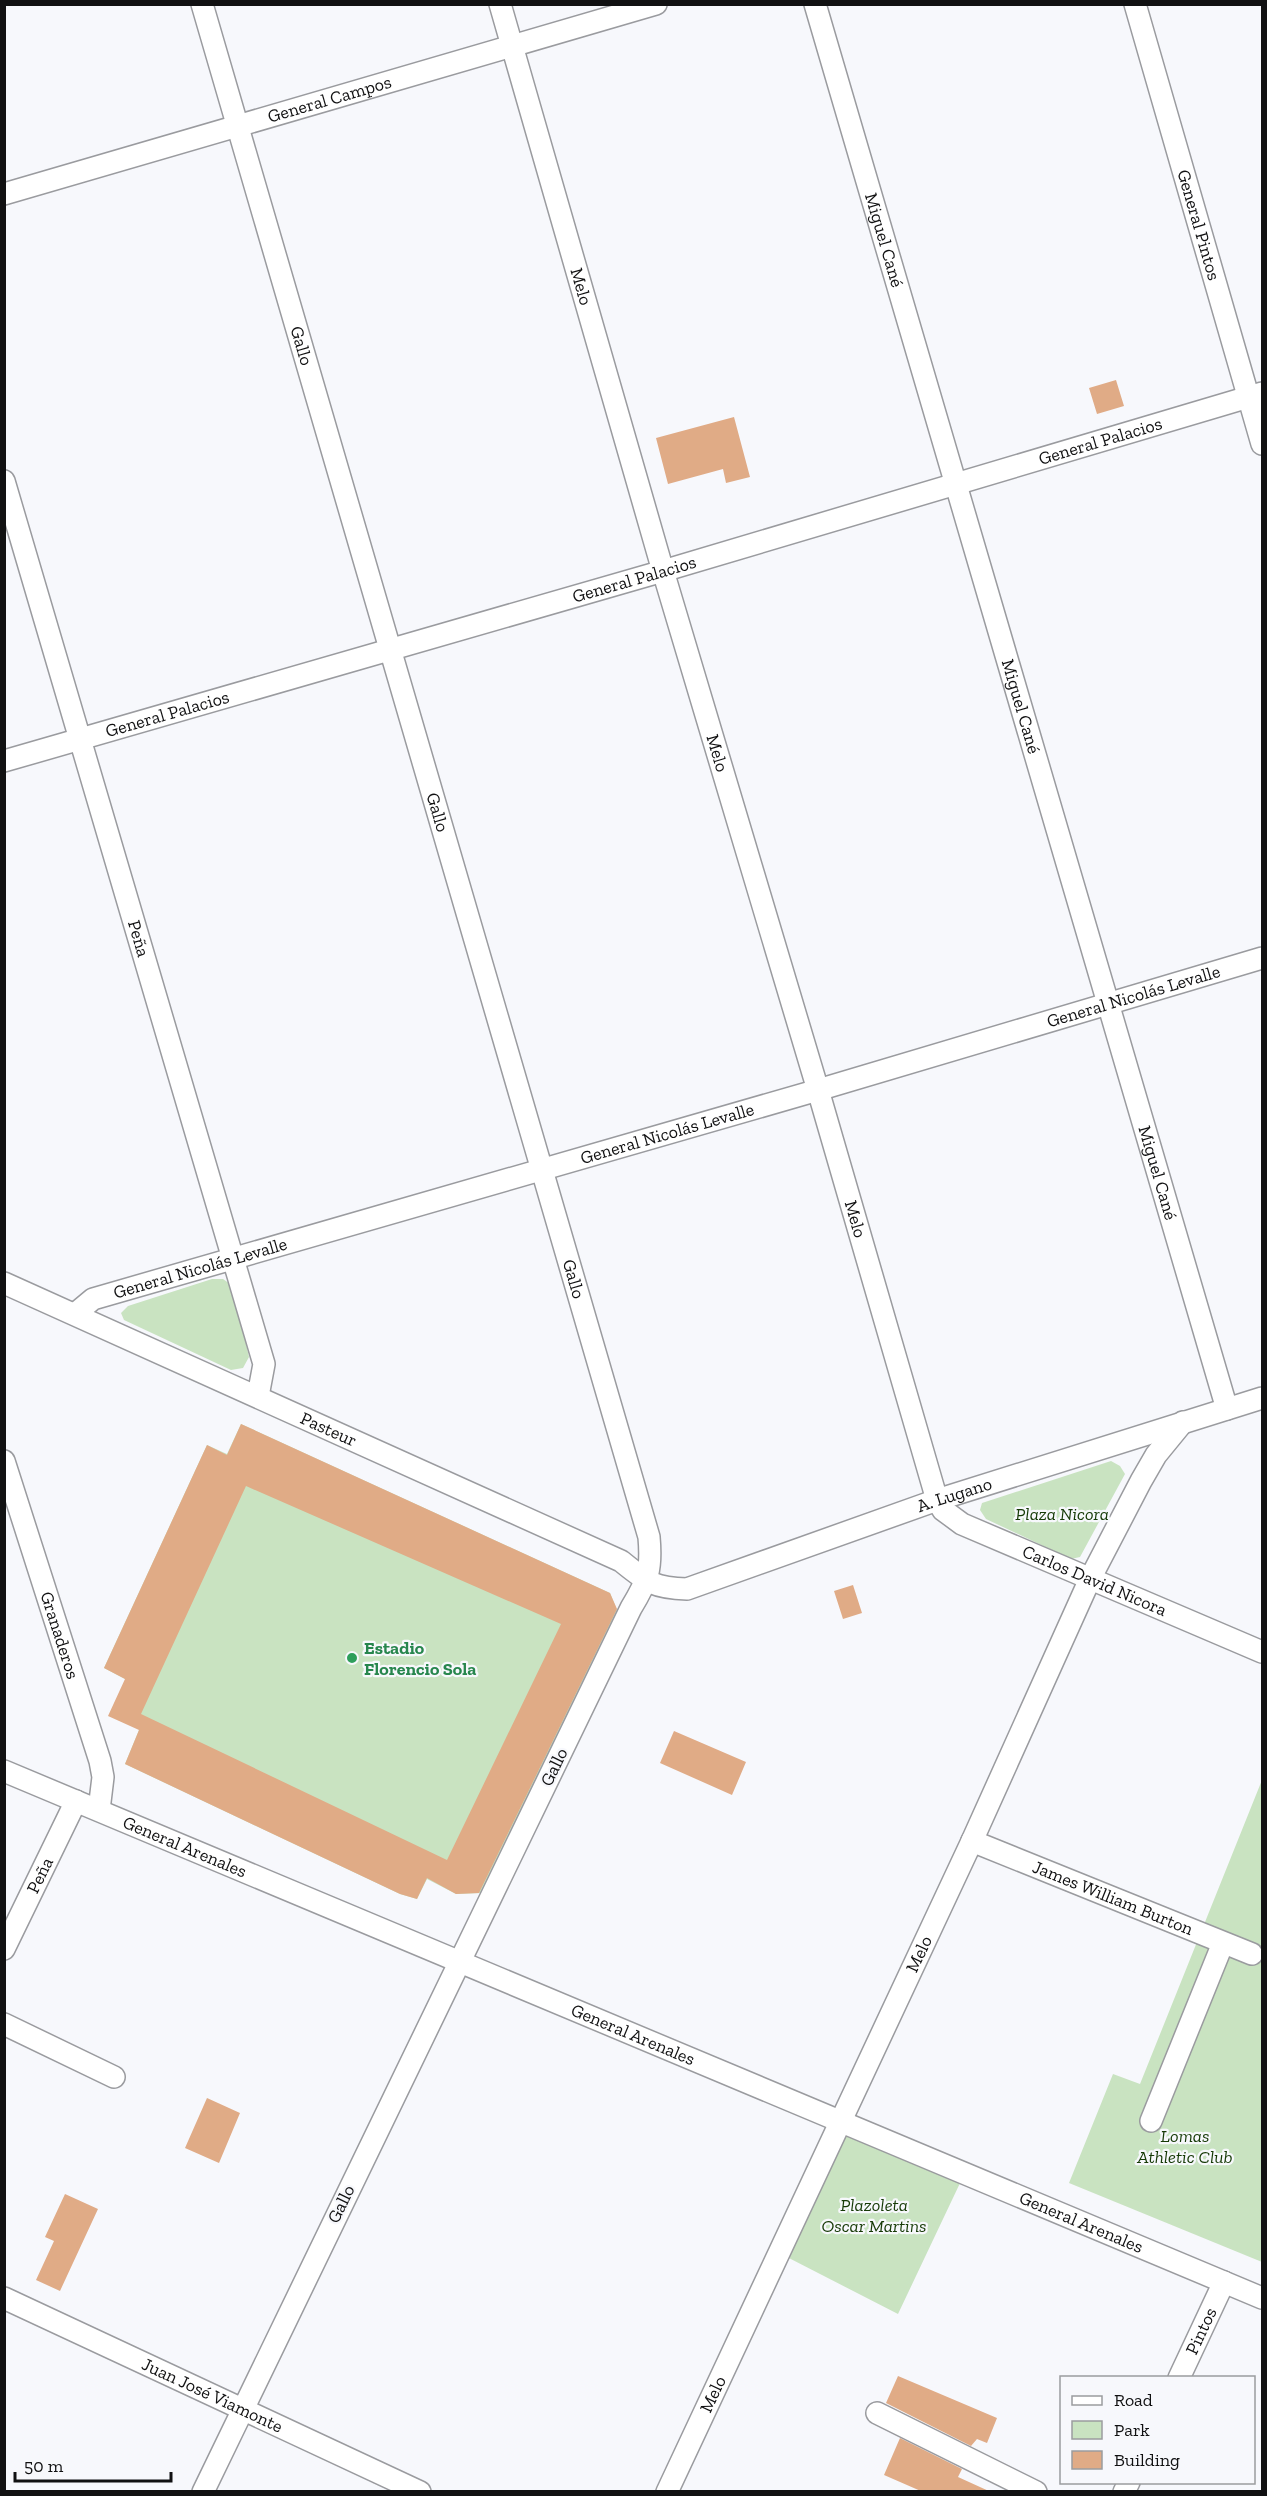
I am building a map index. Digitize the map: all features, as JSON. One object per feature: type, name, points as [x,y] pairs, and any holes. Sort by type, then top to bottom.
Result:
[{"type":"street","name":"Gallo","points":[[202,4],[649,1537],[651,1554],[647,1582],[631,1608],[458,1962],[203,2492]]},
{"type":"street","name":"Melo","points":[[500,4],[663,571],[818,1090],[937,1500]]},
{"type":"street","name":"General Campos","points":[[4,194],[656,4]]},
{"type":"street","name":"Miguel Cané","points":[[815,4],[1227,1409]]},
{"type":"street","name":"General Pintos","points":[[1135,4],[1256,395],[1263,444]]},
{"type":"street","name":"General Palacios","points":[[4,761],[663,571],[1256,395]]},
{"type":"street","name":"Peña","points":[[4,481],[235,1259],[264,1364],[258,1396]]},
{"type":"street","name":"General Nicolás Levalle","points":[[75,1314],[93,1299],[818,1090],[1263,958]]},
{"type":"street","name":"Pasteur","points":[[4,1283],[621,1561],[647,1582]]},
{"type":"street","name":"A. Lugano","points":[[647,1582],[667,1588],[687,1589],[937,1500],[1263,1398]]},
{"type":"street","name":"Melo","points":[[667,2492],[972,1841],[1090,1579],[1156,1455],[1183,1422]]},
{"type":"street","name":"Granaderos","points":[[4,1461],[100,1761],[103,1777],[99,1810]]},
{"type":"street","name":"Carlos David Nicora","points":[[937,1500],[943,1510],[962,1524],[1263,1652]]},
{"type":"street","name":"General Arenales","points":[[4,1771],[1263,2298]]},
{"type":"street","name":"Peña","points":[[4,1949],[76,1801]]},
{"type":"street","name":"James William Burton","points":[[972,1841],[1252,1954]]},
{"type":"street","points":[[1151,2121],[1223,1943]]},
{"type":"street","points":[[4,2024],[114,2077]]},
{"type":"street","name":"Pintos","points":[[1180,2376],[1224,2282]]},
{"type":"street","name":"Juan José Viamonte","points":[[4,2298],[420,2492]]},
{"type":"street","points":[[876,2413],[1036,2492]]},
{"type":"green space","points":[[212,1279],[223,1279],[233,1286],[249,1357],[243,1368],[231,1370],[124,1320],[121,1313],[128,1306]]},
{"type":"green space","name":"Estadio Florencio Sola","points":[[241,1424],[610,1593],[617,1610],[481,1893],[456,1894],[427,1879],[417,1899],[400,1894],[125,1764],[139,1730],[125,1679],[104,1668],[207,1445],[227,1454]]},
{"type":"green space","name":"Plaza Nicora","points":[[1111,1461],[1120,1466],[1125,1474],[1080,1557],[1071,1559],[986,1519],[980,1510],[982,1503]]},
{"type":"green space","name":"Lomas Athletic Club","points":[[1262,1780],[1262,2262],[1069,2183],[1113,2074],[1140,2084]]},
{"type":"green space","name":"Plazoleta Oscar Martins","points":[[843,2131],[961,2181],[898,2314],[783,2255]]},
{"type":"building","points":[[1116,380],[1124,406],[1097,414],[1089,388]]},
{"type":"building","points":[[734,417],[750,477],[726,483],[723,469],[668,484],[656,438]]},
{"type":"building","points":[[241,1424],[610,1593],[617,1609],[479,1893],[456,1894],[427,1878],[417,1899],[400,1894],[125,1764],[139,1730],[108,1716],[125,1679],[104,1668],[207,1445],[227,1455]],"holes":[[[246,1486],[561,1624],[447,1860],[141,1714]]]},
{"type":"building","points":[[853,1585],[862,1613],[843,1619],[834,1591]]},
{"type":"building","points":[[674,1731],[746,1762],[732,1795],[660,1763]]},
{"type":"building","points":[[207,2098],[240,2113],[219,2163],[185,2148]]},
{"type":"building","points":[[65,2194],[98,2209],[60,2291],[36,2280],[54,2241],[45,2237]]},
{"type":"building","points":[[898,2376],[997,2418],[987,2443],[977,2439],[971,2446],[886,2403]]},
{"type":"building","points":[[900,2438],[962,2469],[958,2477],[991,2492],[923,2492],[884,2475]]},
{"type":"place","name":"Estadio Florencio Sola","points":[[352,1658]]}]
